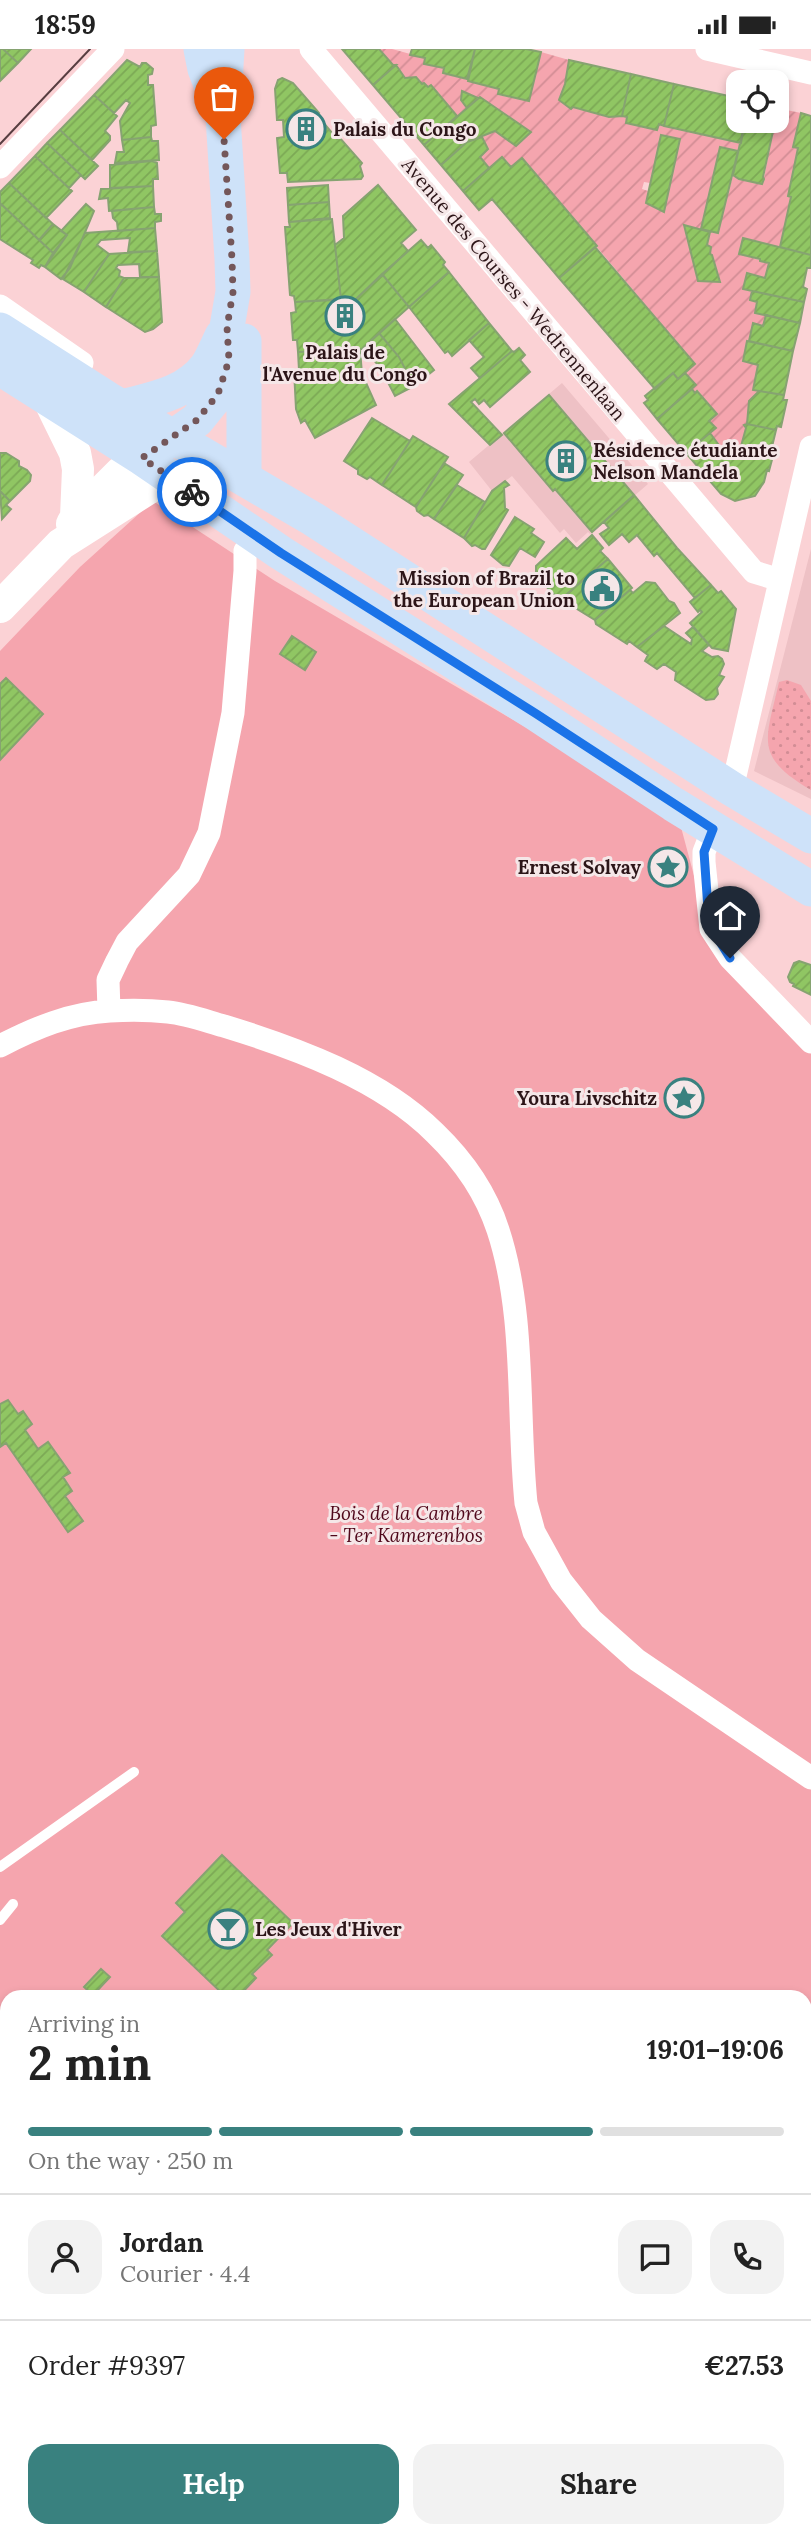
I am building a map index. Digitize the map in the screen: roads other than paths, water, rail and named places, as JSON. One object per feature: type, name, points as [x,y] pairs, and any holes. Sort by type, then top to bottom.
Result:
[{"type":"main road","points":[[201,49],[205,69],[223,117]]},
{"type":"main road","points":[[227,49],[223,117],[233,292],[245,347],[244,477]]},
{"type":"main road","points":[[189,445],[197,420],[218,394],[229,360],[227,327],[233,292]]},
{"type":"main road","points":[[115,403],[171,394],[192,381],[207,366],[227,327]]},
{"type":"main road","points":[[0,330],[115,403],[244,477],[732,789],[811,836]]},
{"type":"main road","points":[[0,368],[155,467],[281,553],[811,889]]},
{"type":"main road","points":[[49,400],[75,453],[78,469],[69,530]]},
{"type":"main road","points":[[0,607],[121,473],[155,467],[189,445],[245,428]]},
{"type":"main road","points":[[732,789],[734,842]]},
{"type":"street","points":[[0,167],[113,49]]},
{"type":"street","name":"Avenue des Courses - Wedrennenlaan","points":[[311,49],[754,572],[780,580]]},
{"type":"street","points":[[707,49],[811,72]]},
{"type":"street","points":[[0,306],[82,363],[115,403]]},
{"type":"street","points":[[732,789],[811,447]]},
{"type":"street","points":[[109,1011],[108,980],[127,943],[189,875],[209,833],[233,713],[245,551]]},
{"type":"street","points":[[734,842],[704,852],[712,929],[730,958],[811,1042]]},
{"type":"street","points":[[0,1047],[58,1019],[109,1011],[170,1012],[274,1041],[342,1071],[395,1101],[435,1132],[475,1179],[498,1228],[511,1281],[526,1503],[534,1532],[561,1581],[591,1619],[637,1660],[811,1778]]},
{"type":"lane","points":[[0,1867],[134,1772]]},
{"type":"lane","points":[[0,1920],[13,1904]]},
{"type":"tram line","points":[[0,144],[90,49]]},
{"type":"place","name":"Palais du Congo","points":[[306,129]]},
{"type":"place","name":"Palais de l'Avenue du Congo","points":[[345,316]]},
{"type":"place","name":"Résidence étudiante Nelson Mandela","points":[[566,461]]},
{"type":"place","name":"Mission of Brazil to the European Union","points":[[602,589]]},
{"type":"place","name":"Ernest Solvay","points":[[668,867]]},
{"type":"place","name":"Youra Livschitz","points":[[684,1098]]},
{"type":"place","name":"Les Jeux d'Hiver","points":[[228,1929]]},
{"type":"park label","name":"Bois de la Cambre - Ter Kamerenbos","points":[[406,1524]]}]
